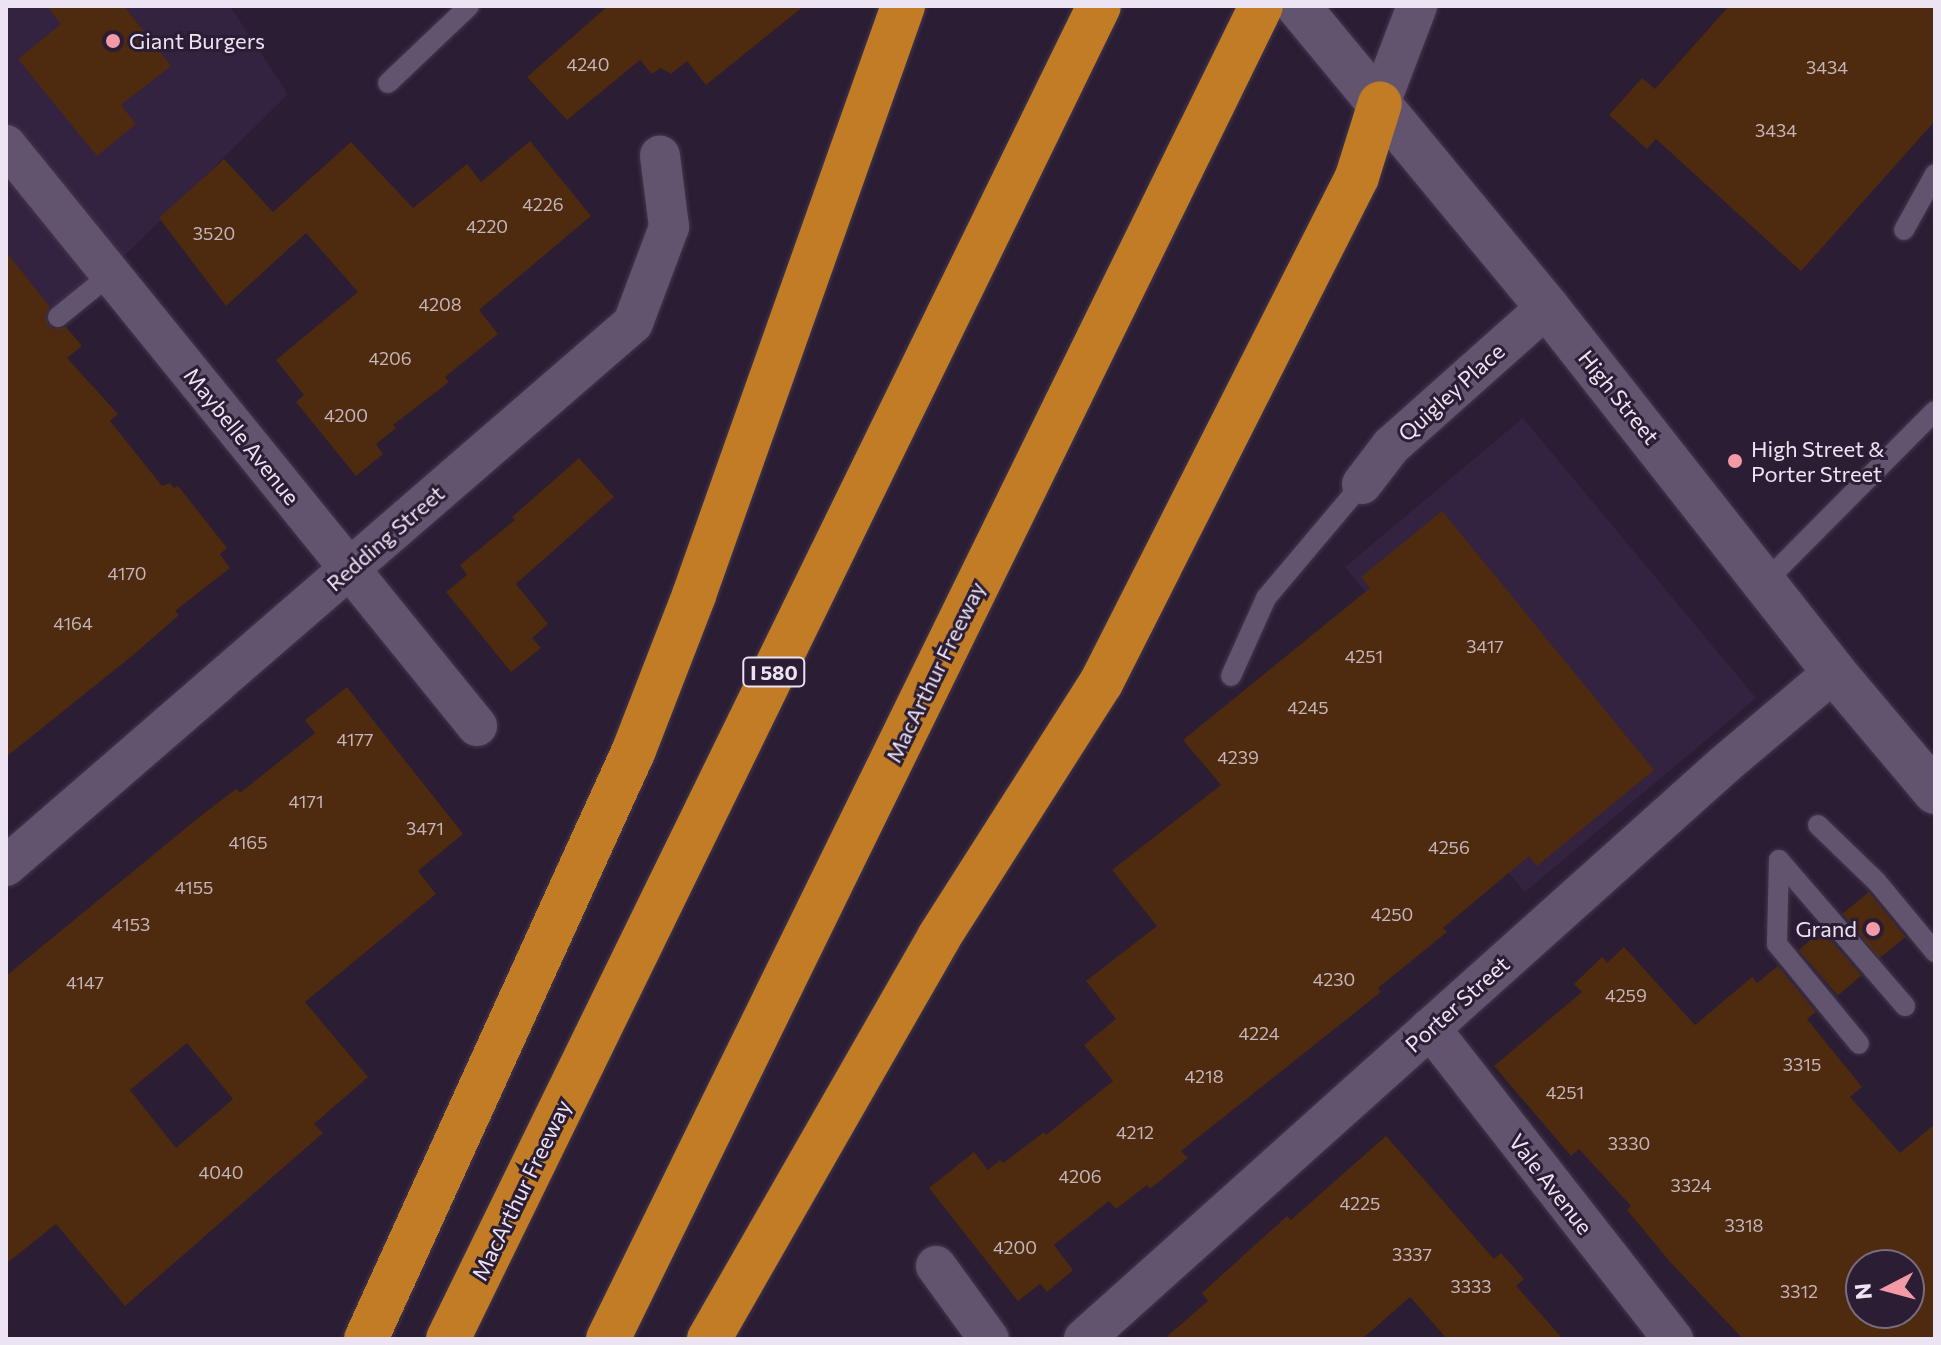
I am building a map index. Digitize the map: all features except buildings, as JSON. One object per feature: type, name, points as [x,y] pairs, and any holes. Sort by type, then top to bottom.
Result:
[{"type":"highway","points":[[366,1339],[634,750],[694,595],[903,6]]},
{"type":"highway","name":"MacArthur Freeway","points":[[448,1339],[1099,6]]},
{"type":"highway","name":"MacArthur Freeway","points":[[608,1339],[1261,6]]},
{"type":"highway","points":[[709,1339],[939,937],[1101,683],[1357,177],[1380,103]]},
{"type":"main road","name":"High Street","points":[[1298,6],[1547,307],[1834,672],[1935,792]]},
{"type":"street","points":[[1380,103],[1417,6]]},
{"type":"street","name":"Maybelle Avenue","points":[[6,145],[477,726]]},
{"type":"street","name":"Redding Street","points":[[6,866],[633,323],[669,227],[660,156]]},
{"type":"street","name":"Quigley Place","points":[[1362,484],[1391,446],[1547,307]]},
{"type":"street","name":"Porter Street","points":[[1084,1339],[1724,765],[1834,672]]},
{"type":"street","name":"Vale Avenue","points":[[1430,1028],[1673,1339]]},
{"type":"street","points":[[936,1266],[989,1339]]},
{"type":"lane","points":[[388,83],[469,6]]},
{"type":"lane","points":[[1904,230],[1935,174]]},
{"type":"lane","points":[[58,317],[111,274]]},
{"type":"lane","points":[[1765,582],[1935,411]]},
{"type":"lane","points":[[1231,676],[1266,598],[1362,484]]},
{"type":"lane","points":[[1818,825],[1877,882],[1935,952]]},
{"type":"lane","points":[[1859,1044],[1777,944],[1779,860],[1905,1006]]},
{"type":"shaded area","points":[[6,6],[230,6],[288,94],[6,373]]},
{"type":"shaded area","points":[[1523,418],[1756,698],[1525,892],[1414,759],[1466,714],[1345,567]]},
{"type":"place","name":"Giant Burgers","points":[[113,41]]},
{"type":"place","name":"High Street & Porter Street","points":[[1735,461]]},
{"type":"place","name":"Grand","points":[[1873,929]]}]
